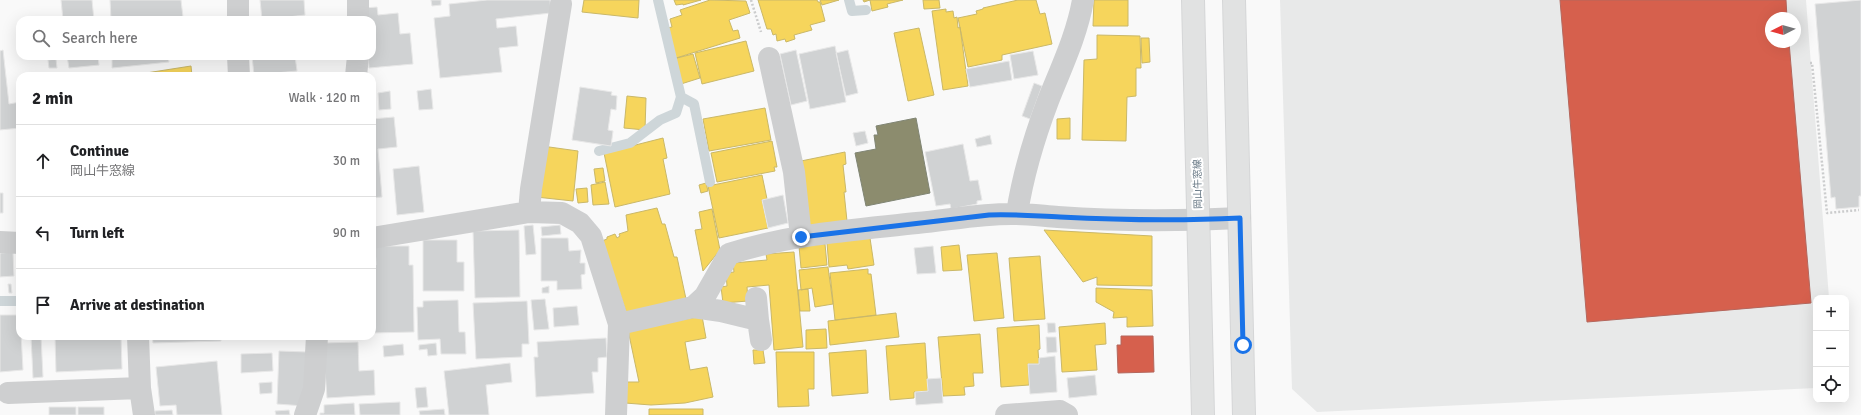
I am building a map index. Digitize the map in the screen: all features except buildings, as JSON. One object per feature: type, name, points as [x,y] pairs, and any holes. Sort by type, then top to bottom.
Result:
[{"type":"main road","name":"岡山牛窓線","points":[[1193,0],[1203,415]]},
{"type":"main road","points":[[1234,0],[1244,415]]},
{"type":"street","points":[[238,0],[238,16]]},
{"type":"street","points":[[358,0],[358,16]]},
{"type":"street","points":[[1017,214],[1022,180],[1047,103],[1078,24],[1083,0]]},
{"type":"street","points":[[529,212],[531,189],[562,4]]},
{"type":"street","points":[[769,58],[794,172],[801,237]]},
{"type":"street","points":[[238,60],[239,72]]},
{"type":"street","points":[[356,72],[358,60]]},
{"type":"street","points":[[376,237],[529,212],[562,213],[580,223],[591,236],[619,324],[616,415]]},
{"type":"street","points":[[693,307],[705,296],[729,254],[753,246],[801,237],[989,215],[1017,214],[1059,217],[1198,220],[1240,218]]},
{"type":"street","points":[[0,242],[16,243]]},
{"type":"street","points":[[619,324],[693,307],[721,311],[759,330],[756,298]]},
{"type":"street","points":[[138,340],[140,388],[144,415]]},
{"type":"street","points":[[305,415],[314,389],[317,340]]},
{"type":"street","points":[[8,392],[140,388]]},
{"type":"street","points":[[1006,415],[1060,411],[1068,415]]},
{"type":"path","points":[[751,0],[769,58]]},
{"type":"path","points":[[1810,63],[1812,63],[1827,213],[1858,210]]},
{"type":"shaded area","points":[[1280,0],[1806,0],[1829,295],[1813,295],[1813,388],[1317,412],[1292,389]]},
{"type":"waterway","points":[[599,151],[630,143],[660,120],[676,113],[681,97],[658,0]]},
{"type":"waterway","points":[[849,0],[852,11],[866,10]]},
{"type":"waterway","points":[[681,97],[694,104],[710,182]]},
{"type":"waterway","points":[[0,301],[16,301]]},
{"type":"route","points":[[801,237],[989,215],[1017,214],[1059,217],[1198,220],[1240,218],[1243,345]]}]
